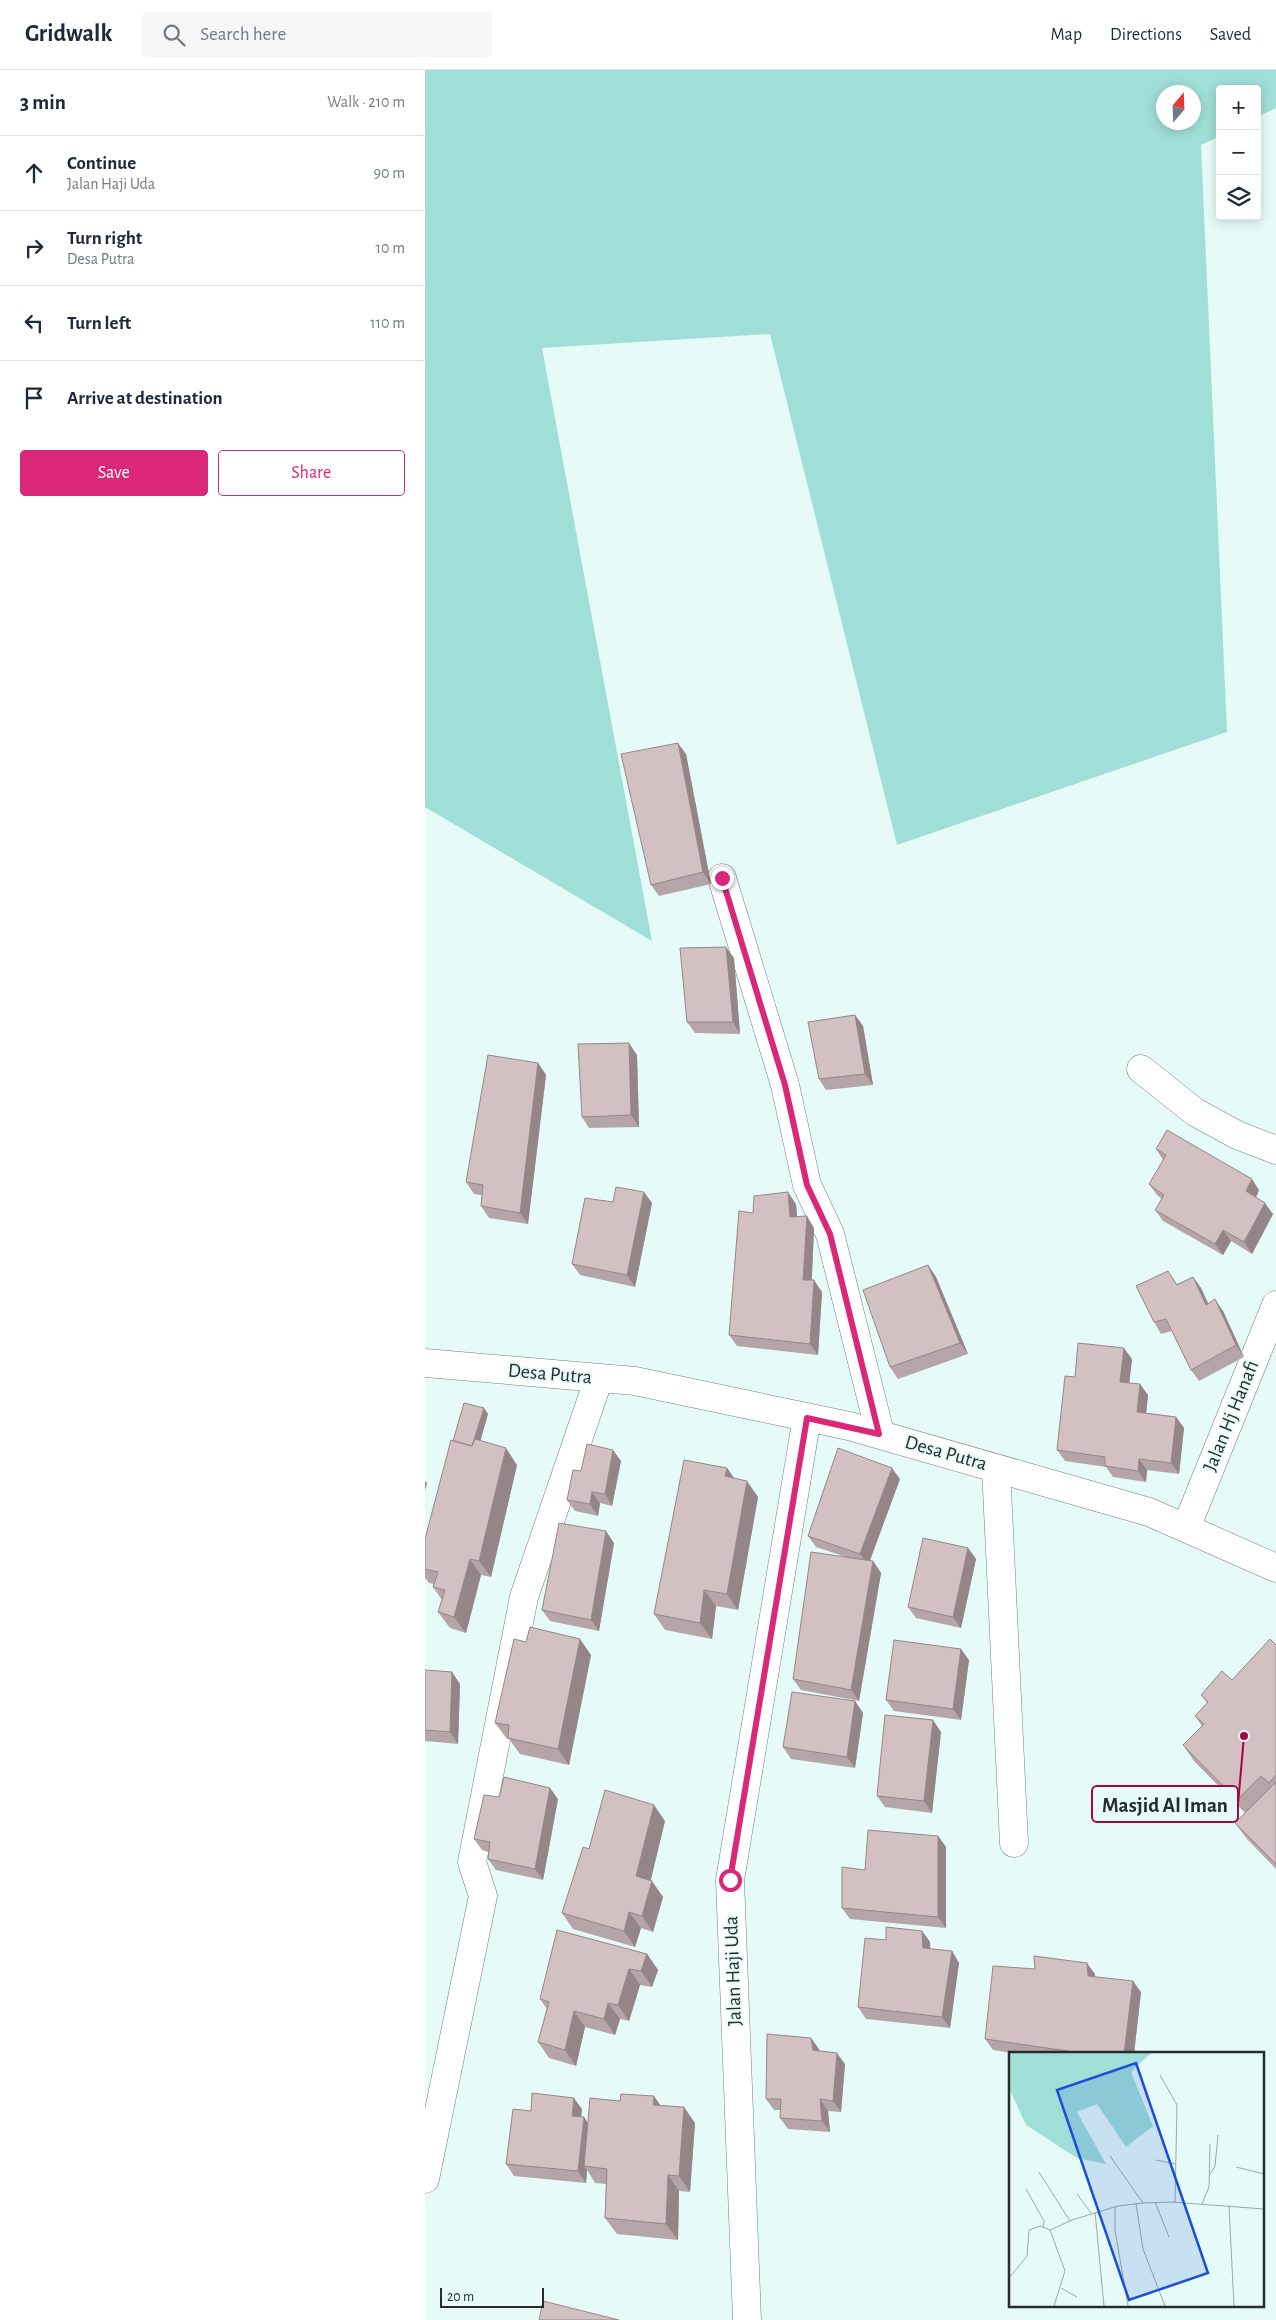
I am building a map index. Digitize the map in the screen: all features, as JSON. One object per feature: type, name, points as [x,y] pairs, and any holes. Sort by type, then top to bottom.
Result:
[{"type":"street","points":[[722,878],[785,1085],[807,1185],[830,1234],[879,1434]]},
{"type":"street","points":[[1141,1069],[1195,1112],[1237,1135],[1276,1150]]},
{"type":"street","name":"Jalan Hj Hanafi","points":[[1186,1528],[1276,1305]]},
{"type":"street","name":"Desa Putra","points":[[425,1363],[635,1381],[879,1434],[1149,1512],[1276,1568]]},
{"type":"street","points":[[425,2179],[483,1896],[472,1862],[524,1597],[599,1378]]},
{"type":"street","name":"Jalan Haji Uda","points":[[747,2320],[730,1880],[807,1418]]},
{"type":"street","points":[[996,1468],[1014,1843]]},
{"type":"shaded area","points":[[425,70],[1276,70],[1276,108],[1261,115],[1261,85],[1216,85],[1216,138],[1201,145],[1227,732],[897,845],[770,334],[542,348],[652,941],[425,807]]},
{"type":"building","points":[[678,743],[703,872],[651,885],[621,754]]},
{"type":"building","points":[[726,947],[733,1022],[687,1022],[680,948]]},
{"type":"building","points":[[855,1015],[865,1074],[819,1079],[808,1022]]},
{"type":"building","points":[[629,1043],[631,1115],[582,1117],[578,1044]]},
{"type":"building","points":[[488,1055],[538,1063],[520,1213],[481,1206],[483,1185],[466,1182]]},
{"type":"building","points":[[1167,1130],[1252,1179],[1246,1191],[1265,1203],[1244,1242],[1223,1230],[1215,1244],[1155,1210],[1164,1195],[1149,1184],[1166,1155],[1156,1149]]},
{"type":"building","points":[[616,1187],[644,1192],[627,1275],[572,1264],[585,1198],[613,1202]]},
{"type":"building","points":[[788,1192],[790,1217],[807,1216],[803,1280],[814,1280],[810,1344],[729,1335],[739,1211],[753,1213],[754,1196]]},
{"type":"building","points":[[928,1265],[960,1343],[890,1367],[863,1290]]},
{"type":"building","points":[[1168,1271],[1177,1285],[1193,1277],[1206,1305],[1215,1299],[1236,1345],[1191,1370],[1166,1319],[1154,1322],[1136,1286]]},
{"type":"building","points":[[1078,1343],[1124,1348],[1120,1382],[1140,1384],[1137,1412],[1176,1417],[1171,1463],[1139,1459],[1138,1471],[1105,1466],[1105,1457],[1057,1450],[1065,1376],[1075,1377]]},
{"type":"building","points":[[464,1403],[484,1408],[472,1446],[453,1441]]},
{"type":"building","points":[[475,1439],[506,1448],[479,1561],[470,1559],[454,1617],[438,1612],[445,1590],[433,1587],[438,1572],[425,1569],[425,1539],[451,1440],[472,1446]]},
{"type":"building","points":[[587,1444],[613,1450],[605,1494],[592,1492],[590,1504],[567,1500],[573,1470],[581,1471]]},
{"type":"building","points":[[838,1448],[892,1468],[860,1554],[808,1536]]},
{"type":"building","points":[[684,1460],[727,1468],[725,1476],[747,1481],[727,1594],[704,1590],[700,1623],[654,1614]]},
{"type":"building","points":[[559,1523],[606,1531],[591,1620],[542,1610]]},
{"type":"building","points":[[923,1538],[968,1548],[953,1617],[908,1607]]},
{"type":"building","points":[[811,1552],[873,1561],[851,1690],[793,1679]]},
{"type":"building","points":[[530,1627],[580,1639],[558,1749],[508,1738],[509,1725],[495,1723],[514,1639],[526,1642]]},
{"type":"building","points":[[1270,1639],[1276,1645],[1276,1775],[1269,1783],[1261,1776],[1237,1800],[1183,1745],[1204,1724],[1195,1716],[1208,1702],[1201,1695],[1222,1671],[1232,1680]]},
{"type":"building","points":[[894,1640],[961,1649],[953,1709],[886,1700]]},
{"type":"building","points":[[425,1670],[452,1672],[450,1732],[425,1730]]},
{"type":"building","points":[[792,1692],[855,1701],[847,1757],[783,1747]]},
{"type":"building","points":[[885,1715],[933,1720],[924,1801],[877,1796]]},
{"type":"building","points":[[504,1777],[550,1788],[535,1869],[488,1859],[490,1842],[474,1839],[484,1795],[499,1797]]},
{"type":"building","points":[[1276,1782],[1276,1864],[1235,1823]]},
{"type":"building","points":[[605,1790],[654,1805],[636,1876],[652,1881],[642,1916],[629,1912],[624,1931],[562,1913],[583,1847],[589,1849]]},
{"type":"building","points":[[868,1830],[938,1836],[938,1917],[842,1908],[842,1867],[865,1870]]},
{"type":"building","points":[[886,1927],[922,1931],[923,1948],[952,1951],[942,2017],[858,2007],[865,1938],[886,1940]]},
{"type":"building","points":[[557,1930],[647,1954],[641,1971],[629,1969],[618,2005],[608,2003],[604,2019],[574,2011],[565,2050],[538,2042],[549,2002],[540,1999]]},
{"type":"building","points":[[1034,1956],[1087,1963],[1088,1976],[1133,1981],[1124,2052],[1074,2052],[985,2039],[993,1966],[1035,1969]]},
{"type":"building","points":[[767,2034],[811,2038],[813,2050],[837,2053],[833,2101],[820,2099],[822,2121],[780,2118],[781,2099],[766,2099]]},
{"type":"building","points":[[532,2093],[574,2098],[572,2116],[584,2117],[578,2171],[506,2164],[513,2109],[531,2111]]},
{"type":"building","points":[[621,2094],[654,2096],[653,2105],[684,2107],[679,2176],[668,2175],[666,2224],[605,2218],[607,2169],[584,2166],[590,2098],[620,2101]]},
{"type":"building","points":[[543,2301],[619,2320],[539,2320]]},
{"type":"place","name":"Masjid Al Iman","points":[[1244,1736]]},
{"type":"route","points":[[722,878],[785,1085],[807,1185],[830,1234],[879,1434],[807,1418],[730,1880]]}]
